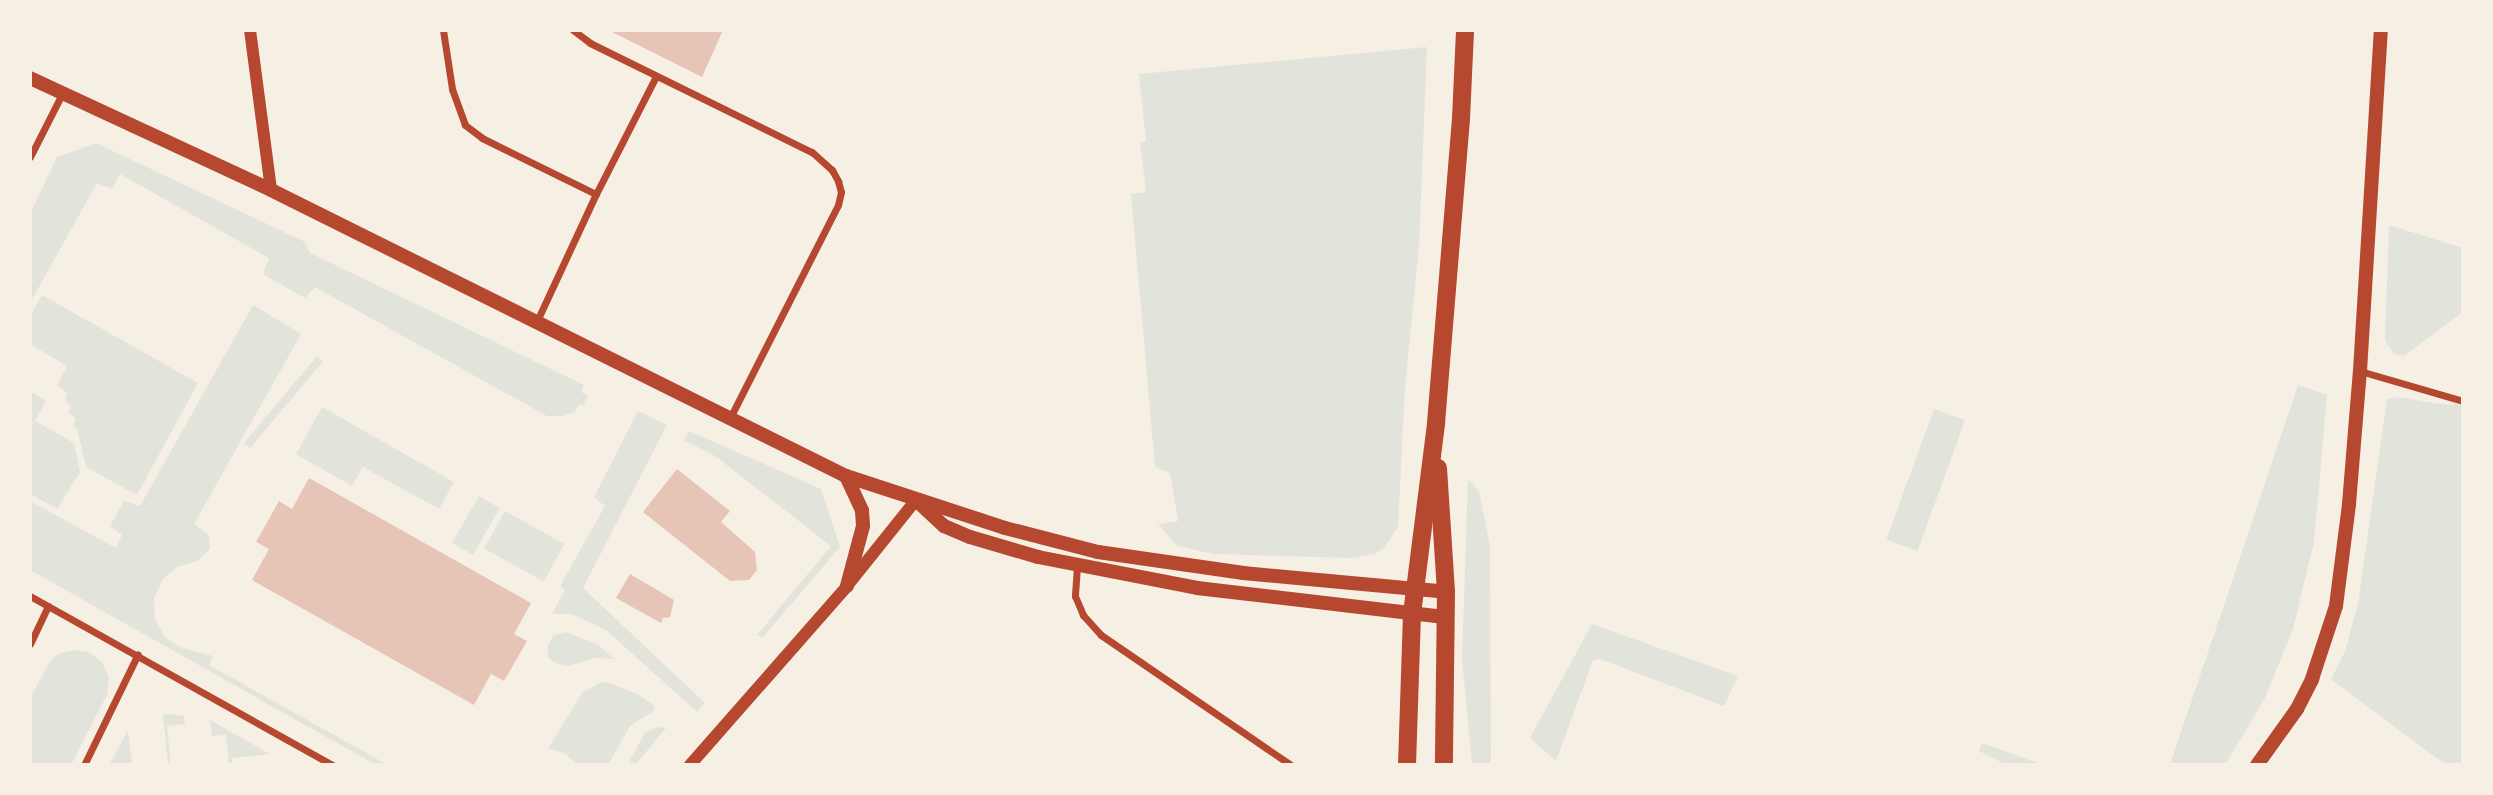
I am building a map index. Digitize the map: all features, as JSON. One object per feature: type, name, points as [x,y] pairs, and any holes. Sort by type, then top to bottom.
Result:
[{"type":"main road","points":[[1407,765],[1412,614],[1436,423],[1461,119],[1465,30]]},
{"type":"main road","points":[[2257,765],[2297,709],[2312,679],[2336,606],[2349,504],[2360,370],[2381,30]]},
{"type":"main road","points":[[30,78],[271,190],[846,476],[916,500],[1098,552],[1243,573],[1446,592]]},
{"type":"main road","points":[[1436,423],[1446,592],[1444,765]]},
{"type":"main road","points":[[846,476],[862,510],[863,526],[847,586]]},
{"type":"main road","points":[[916,500],[944,526],[970,537],[1077,566],[1197,588],[1444,617]]},
{"type":"street","points":[[250,30],[271,190]]},
{"type":"street","points":[[443,30],[452,89],[465,125],[482,138],[596,194]]},
{"type":"street","points":[[573,30],[590,43],[812,152],[832,170],[841,192],[838,205],[730,419]]},
{"type":"street","points":[[536,323],[596,194],[656,76]]},
{"type":"street","points":[[30,157],[62,94]]},
{"type":"street","points":[[2360,370],[2463,401]]},
{"type":"street","points":[[690,765],[847,586],[916,500]]},
{"type":"street","points":[[1077,566],[1074,596],[1083,615],[1101,635],[1291,765]]},
{"type":"street","points":[[30,596],[333,765]]},
{"type":"street","points":[[30,644],[48,606]]},
{"type":"street","points":[[84,765],[138,654]]},
{"type":"shaded area","points":[[1427,47],[1419,247],[1405,387],[1398,527],[1384,548],[1375,554],[1351,558],[1214,554],[1177,546],[1158,524],[1178,521],[1170,473],[1155,467],[1131,194],[1146,192],[1140,142],[1146,141],[1139,74]]},
{"type":"shaded area","points":[[96,143],[305,242],[310,253],[584,385],[581,392],[588,396],[583,405],[580,404],[574,412],[563,416],[547,416],[315,287],[305,298],[263,274],[269,258],[120,174],[112,189],[97,183],[30,303],[30,214],[57,157]]},
{"type":"shaded area","points":[[2389,225],[2463,248],[2463,312],[2404,356],[2394,354],[2385,340]]},
{"type":"shaded area","points":[[42,295],[198,383],[137,495],[86,467],[77,428],[73,426],[76,418],[68,413],[71,406],[65,400],[68,394],[57,385],[67,366],[30,344],[30,316]]},
{"type":"shaded area","points":[[253,305],[301,334],[194,524],[209,535],[210,549],[197,561],[177,567],[163,579],[154,598],[155,619],[165,637],[182,648],[213,656],[209,665],[388,765],[376,765],[30,570],[30,501],[116,548],[122,535],[110,526],[124,501],[140,506]]},
{"type":"shaded area","points":[[317,356],[323,361],[250,448],[244,443]]},
{"type":"shaded area","points":[[2298,385],[2327,395],[2314,542],[2293,629],[2264,700],[2225,765],[2170,765]]},
{"type":"shaded area","points":[[30,391],[46,401],[35,421],[74,443],[80,472],[57,509],[30,494]]},
{"type":"shaded area","points":[[2397,397],[2447,405],[2463,403],[2463,765],[2446,765],[2331,679],[2345,651],[2358,604],[2387,399]]},
{"type":"shaded area","points":[[322,407],[454,482],[439,509],[363,467],[352,486],[296,454]]},
{"type":"shaded area","points":[[1934,409],[1965,420],[1917,551],[1886,540]]},
{"type":"shaded area","points":[[638,411],[667,425],[583,588],[705,703],[697,712],[606,630],[572,614],[552,614],[565,590],[560,586],[605,506],[594,497]]},
{"type":"shaded area","points":[[689,431],[821,489],[840,547],[762,638],[757,635],[831,546],[715,456],[684,440]]},
{"type":"shaded area","points":[[1468,479],[1479,491],[1490,546],[1491,765],[1472,765],[1462,659]]},
{"type":"shaded area","points":[[479,496],[500,508],[473,555],[452,543]]},
{"type":"shaded area","points":[[505,511],[564,544],[544,582],[484,549]]},
{"type":"shaded area","points":[[1592,624],[1738,676],[1724,706],[1600,659],[1593,660],[1556,761],[1530,738]]},
{"type":"shaded area","points":[[566,632],[597,644],[614,659],[595,658],[568,666],[557,664],[548,657],[548,645],[554,635]]},
{"type":"shaded area","points":[[77,650],[88,652],[102,662],[109,678],[107,695],[71,765],[30,765],[30,698],[51,660],[60,653]]},
{"type":"shaded area","points":[[601,682],[639,695],[653,705],[655,710],[630,726],[608,765],[579,765],[563,752],[548,749],[582,693]]},
{"type":"shaded area","points":[[163,715],[184,716],[185,724],[167,726],[171,765],[168,765]]},
{"type":"shaded area","points":[[210,720],[270,754],[232,758],[232,765],[229,765],[226,735],[212,736]]},
{"type":"shaded area","points":[[657,727],[666,728],[635,765],[627,765],[645,733]]},
{"type":"shaded area","points":[[128,730],[132,764],[109,765]]},
{"type":"shaded area","points":[[1982,743],[2043,765],[2007,765],[1979,751]]},
{"type":"building","points":[[608,30],[723,30],[702,77]]},
{"type":"building","points":[[677,469],[730,511],[721,522],[755,552],[757,570],[749,580],[730,581],[643,512]]},
{"type":"building","points":[[309,478],[531,603],[514,634],[527,641],[504,681],[491,674],[474,705],[252,580],[269,549],[256,542],[279,501],[292,509]]},
{"type":"building","points":[[630,574],[674,600],[670,617],[663,618],[661,623],[616,598]]}]
